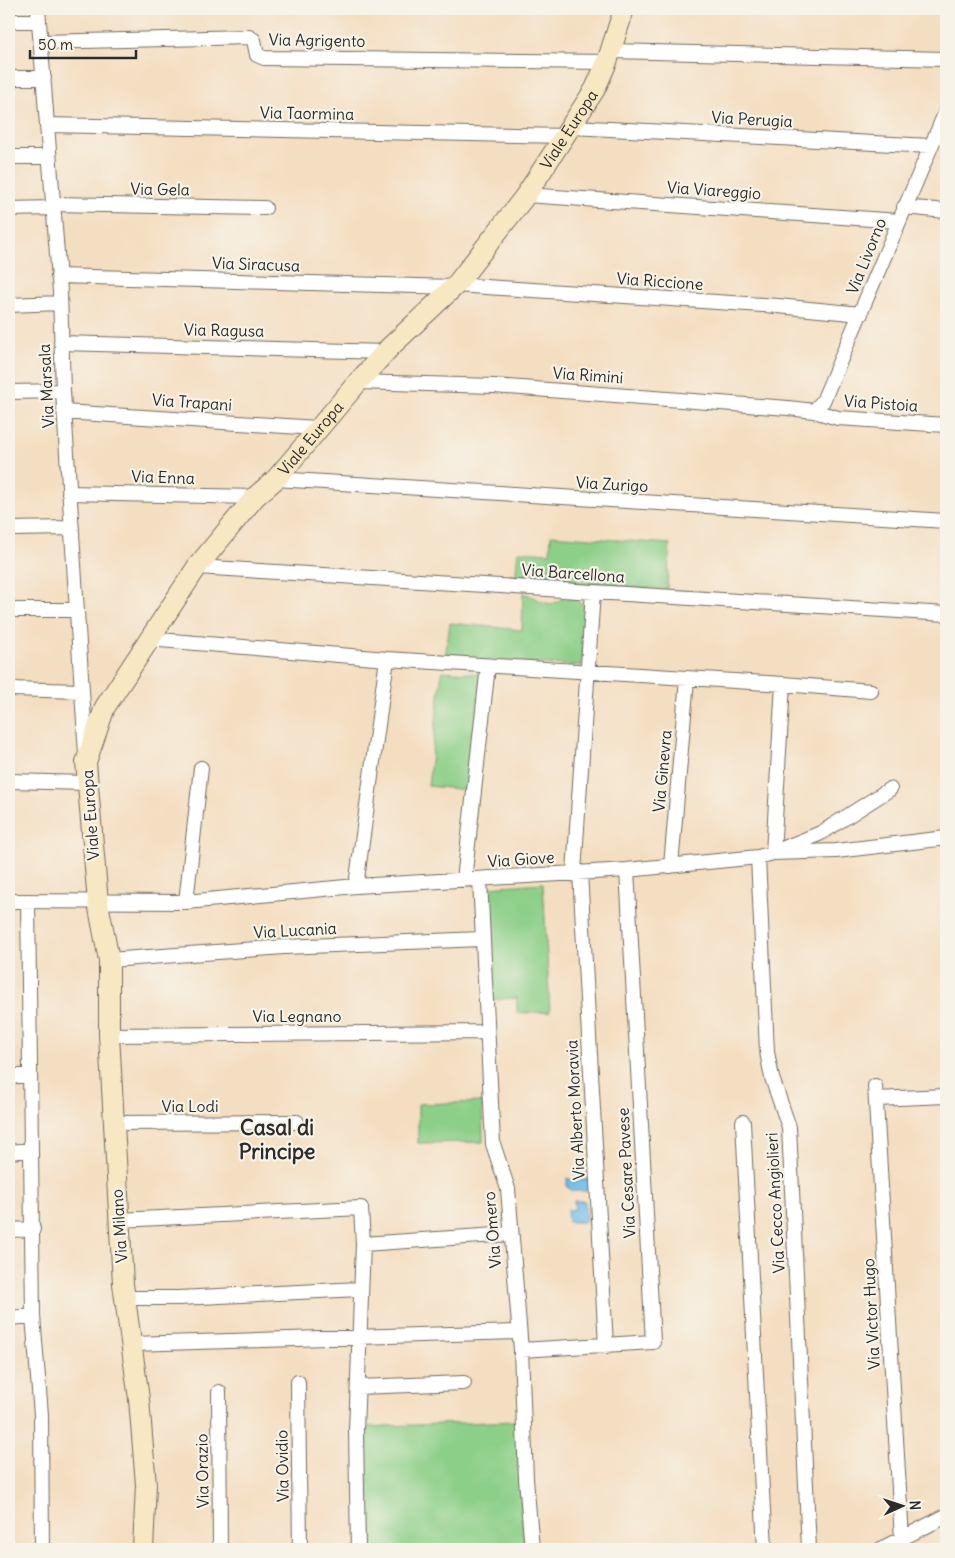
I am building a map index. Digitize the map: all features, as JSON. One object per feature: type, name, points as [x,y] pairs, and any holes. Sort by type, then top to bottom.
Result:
[{"type":"street","name":"Viale Europa","points":[[98,903],[86,762],[105,707],[148,639],[197,568],[255,497],[276,479],[318,428],[386,352],[454,286],[526,195],[569,131],[594,89],[608,57],[624,9]]},
{"type":"street","points":[[9,21],[39,15]]},
{"type":"street","name":"Via Marsala","points":[[39,15],[54,206],[64,412],[86,762]]},
{"type":"street","name":"Via Agrigento","points":[[41,42],[249,37],[254,40],[256,55],[264,58],[608,57]]},
{"type":"street","points":[[608,57],[946,58]]},
{"type":"street","points":[[9,78],[44,78]]},
{"type":"street","name":"Via Livorno","points":[[814,410],[823,401],[930,146],[943,125],[946,111]]},
{"type":"street","name":"Via Taormina","points":[[47,125],[569,131]]},
{"type":"street","name":"Via Perugia","points":[[569,131],[930,146]]},
{"type":"street","points":[[9,157],[49,157]]},
{"type":"street","name":"Via Viareggio","points":[[526,195],[899,221]]},
{"type":"street","name":"Via Gela","points":[[9,209],[54,206],[266,208]]},
{"type":"street","points":[[904,207],[946,211]]},
{"type":"street","name":"Via Siracusa","points":[[58,276],[454,286]]},
{"type":"street","name":"Via Riccione","points":[[454,286],[778,306],[861,314]]},
{"type":"street","points":[[9,305],[60,303]]},
{"type":"street","name":"Via Ragusa","points":[[62,343],[386,352]]},
{"type":"street","name":"Via Rimini","points":[[358,382],[494,386],[814,410]]},
{"type":"street","points":[[9,392],[63,392]]},
{"type":"street","name":"Via Pistoia","points":[[814,410],[838,418],[946,425]]},
{"type":"street","name":"Via Trapani","points":[[64,412],[318,428]]},
{"type":"street","name":"Via Zurigo","points":[[276,479],[946,522]]},
{"type":"street","name":"Via Enna","points":[[69,492],[255,497]]},
{"type":"street","points":[[9,529],[72,528]]},
{"type":"street","name":"Via Barcellona","points":[[197,568],[946,614]]},
{"type":"street","name":"Via Alberto Moravia","points":[[593,592],[577,872],[606,1346]]},
{"type":"street","points":[[9,610],[77,610]]},
{"type":"street","points":[[148,639],[387,659],[783,684],[871,692]]},
{"type":"street","points":[[356,886],[387,659]]},
{"type":"street","points":[[464,880],[488,666]]},
{"type":"street","name":"Via Ginevra","points":[[671,866],[687,679]]},
{"type":"street","points":[[783,684],[773,853],[821,834],[890,789]]},
{"type":"street","points":[[9,690],[82,691]]},
{"type":"street","points":[[186,902],[201,768]]},
{"type":"street","points":[[9,781],[87,783]]},
{"type":"street","name":"Via Giove","points":[[9,901],[186,902],[356,886],[628,870],[758,857],[773,853],[836,851],[946,838]]},
{"type":"street","name":"Via Cecco Angiolieri","points":[[758,857],[767,1052],[772,1078],[789,1126],[809,1549]]},
{"type":"street","name":"Via Cesare Pavese","points":[[521,1350],[653,1342],[628,870]]},
{"type":"street","name":"Via Omero","points":[[480,879],[486,1032],[493,1144],[508,1189],[510,1234],[521,1350],[526,1479],[532,1549]]},
{"type":"street","points":[[28,900],[33,1316],[41,1415],[42,1549]]},
{"type":"street","name":"Via Milano","points":[[98,903],[109,960],[109,1036],[119,1220],[131,1344],[139,1399],[146,1485],[143,1549]]},
{"type":"street","name":"Via Lucania","points":[[109,960],[284,947],[482,939]]},
{"type":"street","name":"Via Legnano","points":[[109,1036],[486,1032]]},
{"type":"street","points":[[9,1076],[30,1076]]},
{"type":"street","name":"Via Victor Hugo","points":[[902,1539],[876,1093],[946,1096]]},
{"type":"street","name":"Via Lodi","points":[[113,1123],[297,1122]]},
{"type":"street","points":[[743,1122],[765,1549]]},
{"type":"street","points":[[9,1152],[31,1150]]},
{"type":"street","points":[[119,1220],[361,1208],[363,1244],[358,1387],[358,1549]]},
{"type":"street","points":[[9,1230],[33,1229]]},
{"type":"street","points":[[363,1244],[510,1234]]},
{"type":"street","points":[[126,1298],[179,1298],[360,1289]]},
{"type":"street","points":[[9,1318],[33,1316]]},
{"type":"street","points":[[131,1344],[518,1332]]},
{"type":"street","name":"Via Ovidio","points":[[298,1382],[300,1549]]},
{"type":"street","points":[[358,1387],[464,1384]]},
{"type":"street","name":"Via Orazio","points":[[219,1392],[220,1549]]},
{"type":"street","points":[[881,1549],[946,1516]]},
{"type":"green space","points":[[551,535],[670,544],[667,589],[515,581],[518,551],[550,553]]},
{"type":"green space","points":[[523,593],[542,602],[552,604],[561,599],[577,599],[586,608],[582,666],[445,658],[450,623],[522,630]]},
{"type":"green space","points":[[442,671],[481,674],[468,790],[428,786]]},
{"type":"green space","points":[[543,883],[550,1012],[517,1013],[517,998],[490,1000],[488,887]]},
{"type":"green space","points":[[482,1102],[483,1142],[418,1143],[418,1104]]},
{"type":"green space","points":[[516,1421],[524,1549],[365,1549],[362,1427]]},
{"type":"water","points":[[567,1178],[575,1181],[588,1179],[589,1191],[573,1191],[567,1187]]},
{"type":"water","points":[[574,1201],[585,1201],[586,1222],[568,1222],[567,1210],[575,1209]]},
{"type":"district","name":"Casal di Principe","points":[[277,1140]]}]
